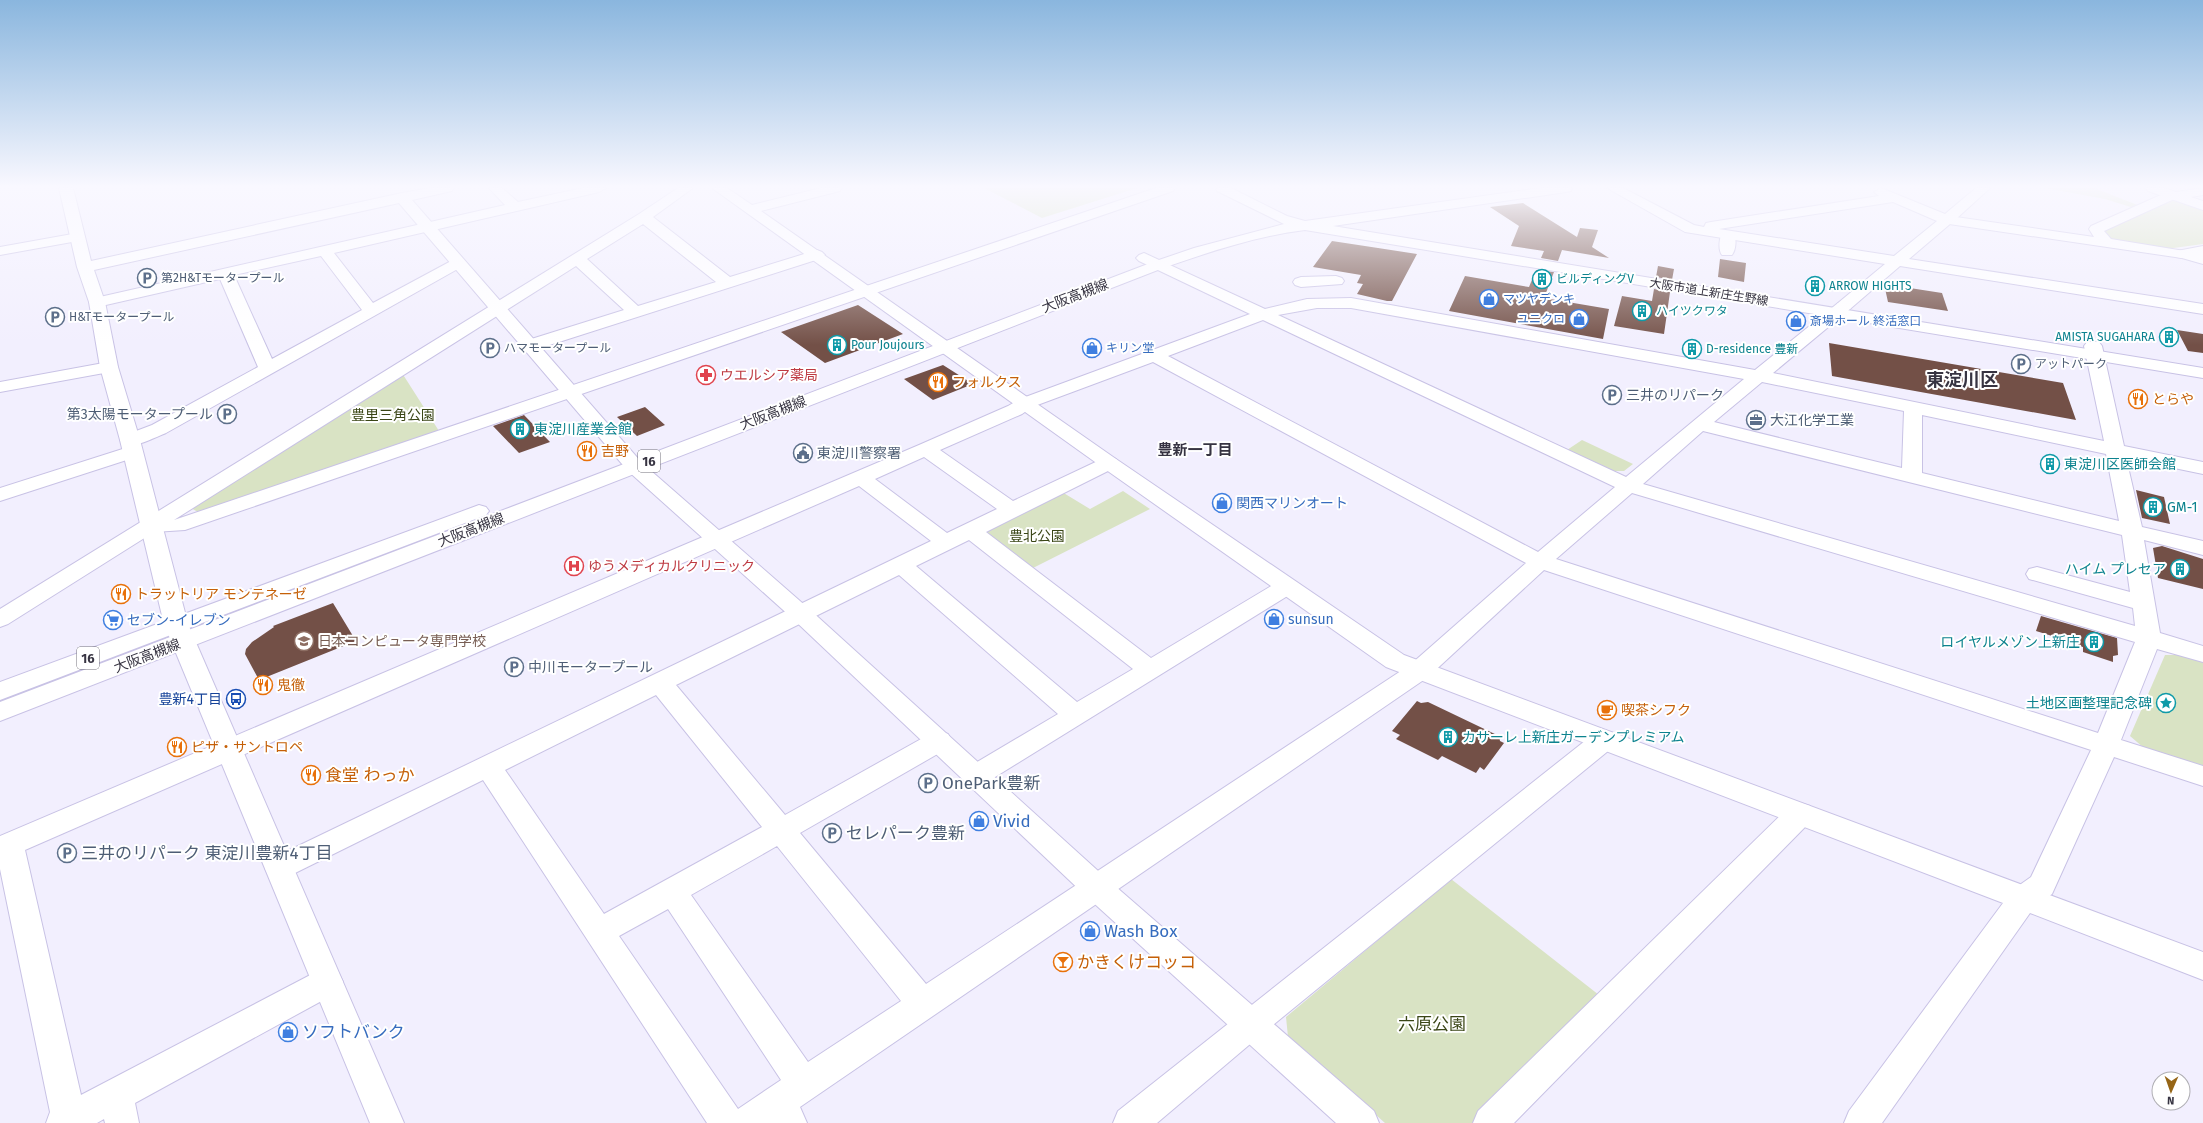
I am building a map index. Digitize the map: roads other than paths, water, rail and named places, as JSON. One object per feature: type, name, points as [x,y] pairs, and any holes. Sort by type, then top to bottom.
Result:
[{"type":"street","points":[[0,251],[59,240]]},
{"type":"street","points":[[79,240],[85,267],[97,302],[109,367],[179,633],[387,1123]]},
{"type":"street","points":[[85,267],[207,240]]},
{"type":"street","points":[[97,302],[370,240]]},
{"type":"street","points":[[439,240],[630,461],[800,613],[977,775],[1097,888],[1362,1123]]},
{"type":"street","points":[[0,619],[338,409],[498,307],[607,240]]},
{"type":"street","points":[[674,240],[728,283]]},
{"type":"street","points":[[795,240],[1109,463],[1394,661],[2203,966]]},
{"type":"street","points":[[150,526],[178,526],[1014,240]]},
{"type":"street","name":"大阪高槻線","points":[[0,691],[179,633],[1202,240]]},
{"type":"street","name":"大阪高槻線","points":[[1151,261],[1234,240]]},
{"type":"street","name":"大阪市道上新庄生野線","points":[[1425,240],[2094,351],[2203,373]]},
{"type":"street","name":"大阪市道上新庄生野線","points":[[1442,240],[1839,309]]},
{"type":"street","points":[[1727,252],[1728,240]]},
{"type":"street","points":[[1765,240],[1899,260],[2203,309]]},
{"type":"street","points":[[747,1123],[791,1103],[923,1004],[1419,671],[1541,561],[1701,423],[1923,240]]},
{"type":"street","points":[[2088,240],[2182,254],[2203,259]]},
{"type":"street","points":[[2182,254],[2203,250]]},
{"type":"street","points":[[325,251],[371,311]]},
{"type":"street","points":[[531,345],[816,255]]},
{"type":"street","points":[[578,259],[636,313]]},
{"type":"street","points":[[1151,261],[1628,486],[2203,654]]},
{"type":"street","points":[[0,495],[131,446],[458,263]]},
{"type":"street","points":[[226,274],[268,369]]},
{"type":"street","points":[[1317,281],[1323,302]]},
{"type":"street","points":[[1300,282],[1336,281]]},
{"type":"street","points":[[327,982],[119,1109],[66,1121],[4,846],[926,449],[1015,410],[1026,403],[1264,314],[1293,306],[1323,302],[1351,303],[1759,376],[2203,468]]},
{"type":"street","points":[[1861,1123],[2024,898],[2042,885],[2106,745],[2148,638],[2132,531],[2094,351]]},
{"type":"street","name":"大阪市道上新庄生野線","points":[[2094,351],[2203,364]]},
{"type":"street","points":[[1155,356],[1522,553],[1541,561],[1575,574],[2203,776]]},
{"type":"street","points":[[0,387],[27,389],[109,367]]},
{"type":"street","points":[[1912,477],[1913,408]]},
{"type":"street","points":[[1701,423],[1716,429],[2203,548]]},
{"type":"street","points":[[926,449],[1012,510]]},
{"type":"street","points":[[279,868],[1109,463]]},
{"type":"street","points":[[860,477],[945,542]]},
{"type":"street","points":[[970,530],[1150,670]]},
{"type":"street","points":[[900,564],[1076,715]]},
{"type":"street","points":[[2037,574],[2143,603]]},
{"type":"street","points":[[977,775],[1286,587]]},
{"type":"street","name":"大阪高槻線","points":[[0,712],[179,633]]},
{"type":"street","points":[[660,682],[923,1004]]},
{"type":"street","points":[[1130,1123],[1250,1024],[1604,740]]},
{"type":"street","points":[[600,932],[939,741]]},
{"type":"street","points":[[488,766],[727,1123]]},
{"type":"street","points":[[1490,1123],[1800,814]]},
{"type":"street","points":[[672,892],[791,1103]]},
{"type":"place","name":"第2H&Tモータープール","points":[[147,278]]},
{"type":"place","name":"ビルディングV","points":[[1542,279]]},
{"type":"place","name":"ARROW HIGHTS","points":[[1815,286]]},
{"type":"place","name":"マツヤデンキ","points":[[1489,299]]},
{"type":"place","name":"ハイツクワタ","points":[[1642,311]]},
{"type":"place","name":"H&Tモータープール","points":[[55,317]]},
{"type":"place","name":"ユニクロ","points":[[1579,319]]},
{"type":"place","name":"斎場ホール 終活窓口","points":[[1796,321]]},
{"type":"place","name":"AMISTA SUGAHARA","points":[[2169,337]]},
{"type":"place","name":"Pour Joujours","points":[[837,345]]},
{"type":"place","name":"ハマモータープール","points":[[490,348]]},
{"type":"place","name":"キリン堂","points":[[1092,348]]},
{"type":"place","name":"D-residence 豊新","points":[[1692,349]]},
{"type":"place","name":"アットパーク","points":[[2021,364]]},
{"type":"place","name":"ウエルシア薬局","points":[[706,375]]},
{"type":"place","name":"フォルクス","points":[[938,382]]},
{"type":"place","name":"三井のリパーク","points":[[1612,395]]},
{"type":"place","name":"とらや","points":[[2138,399]]},
{"type":"place","name":"第3太陽モータープール","points":[[227,414]]},
{"type":"place","name":"大江化学工業","points":[[1756,420]]},
{"type":"place","name":"東淀川産業会館","points":[[520,429]]},
{"type":"place","name":"吉野","points":[[587,451]]},
{"type":"place","name":"東淀川警察署","points":[[803,453]]},
{"type":"place","name":"東淀川区医師会館","points":[[2050,464]]},
{"type":"place","name":"関西マリンオート","points":[[1222,503]]},
{"type":"place","name":"GM-1","points":[[2153,507]]},
{"type":"place","name":"ゆうメディカルクリニック","points":[[574,566]]},
{"type":"place","name":"ハイム プレセア","points":[[2180,569]]},
{"type":"place","name":"トラットリア モンテネーゼ","points":[[121,594]]},
{"type":"place","name":"sunsun","points":[[1274,619]]},
{"type":"place","name":"セブン-イレブン","points":[[113,620]]},
{"type":"place","name":"日本コンピュータ専門学校","points":[[304,641]]},
{"type":"place","name":"ロイヤルメゾン上新庄","points":[[2094,642]]},
{"type":"place","name":"中川モータープール","points":[[514,667]]},
{"type":"place","name":"鬼徹","points":[[263,685]]},
{"type":"place","name":"豊新4丁目","points":[[236,699]]},
{"type":"place","name":"土地区画整理記念碑","points":[[2166,703]]},
{"type":"place","name":"喫茶シフク","points":[[1607,710]]},
{"type":"place","name":"カサーレ上新庄ガーデンプレミアム","points":[[1448,737]]},
{"type":"place","name":"ピザ・サントロペ","points":[[177,747]]},
{"type":"place","name":"食堂 わっか","points":[[311,775]]},
{"type":"place","name":"OnePark豊新","points":[[928,783]]},
{"type":"place","name":"Vivid","points":[[979,821]]},
{"type":"place","name":"セレパーク豊新","points":[[832,833]]},
{"type":"place","name":"三井のリパーク 東淀川豊新4丁目","points":[[67,853]]},
{"type":"place","name":"Wash Box","points":[[1090,931]]},
{"type":"place","name":"かきくけコッコ","points":[[1063,962]]},
{"type":"place","name":"ソフトバンク","points":[[288,1032]]},
{"type":"district","name":"東淀川区","points":[[1962,380]]},
{"type":"district","name":"豊新一丁目","points":[[1195,450]]},
{"type":"park label","name":"豊里三角公園","points":[[393,415]]},
{"type":"park label","name":"豊北公園","points":[[1037,536]]},
{"type":"park label","name":"六原公園","points":[[1432,1024]]}]
